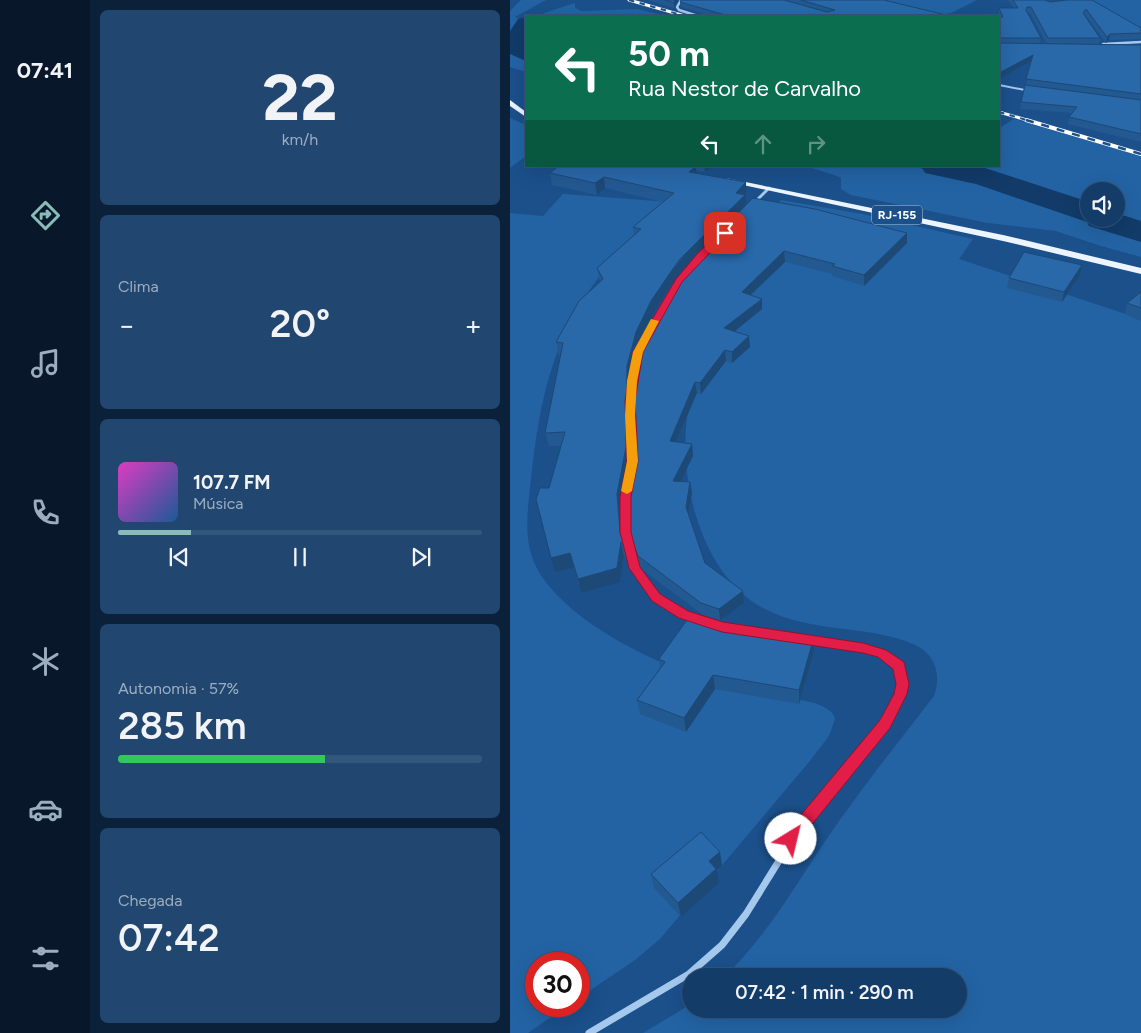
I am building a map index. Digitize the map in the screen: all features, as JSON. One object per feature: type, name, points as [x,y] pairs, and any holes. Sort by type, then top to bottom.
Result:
[{"type":"main road","points":[[510,102],[525,114]]},
{"type":"main road","name":"RJ-155","points":[[724,179],[1003,238],[1141,271]]},
{"type":"street","points":[[681,0],[677,7],[679,10],[695,15]]},
{"type":"street","points":[[1098,38],[1104,45],[1136,48]]},
{"type":"street","points":[[1094,46],[1141,42]]},
{"type":"street","points":[[1000,85],[1040,92]]},
{"type":"street","points":[[750,207],[769,188]]},
{"type":"street","points":[[655,320],[638,352],[632,381],[630,416],[633,461],[626,497],[626,532],[634,568],[656,598],[684,615],[701,621]]},
{"type":"street","points":[[589,1033],[689,974],[722,945],[746,914],[800,826],[885,724],[895,708],[903,684],[899,666],[892,659],[882,653],[863,648],[799,638]]},
{"type":"shaded area","points":[[521,0],[546,0],[515,17],[525,22],[511,47],[525,55],[525,72],[510,67],[510,11]]},
{"type":"shaded area","points":[[851,0],[977,0],[951,13],[939,15]]},
{"type":"shaded area","points":[[1091,0],[1141,0],[1141,32]]},
{"type":"shaded area","points":[[575,3],[575,8],[582,11],[637,9],[662,15],[541,15]]},
{"type":"shaded area","points":[[510,118],[525,125],[525,157],[510,168]]},
{"type":"shaded area","points":[[1014,119],[1141,156],[1141,227],[1125,222],[1125,182],[1080,182],[1080,204],[956,167],[1000,167],[1000,127]]},
{"type":"shaded area","points":[[808,167],[917,167],[932,173],[980,180],[1019,191],[1079,213],[1080,227],[1109,227],[1141,236],[1141,257],[1056,231],[988,223],[851,195],[841,189],[841,178]]},
{"type":"shaded area","points":[[563,194],[669,202],[620,251],[588,292],[561,342],[552,367],[539,421],[527,519],[529,545],[537,569],[563,601],[586,620],[641,653],[701,678],[729,687],[756,694],[813,703],[831,712],[835,719],[829,736],[809,762],[660,939],[635,960],[590,991],[590,952],[525,952],[525,1017],[551,1017],[528,1033],[510,1033],[510,213],[543,216]]},
{"type":"shaded area","points":[[781,200],[862,214],[973,239],[959,259],[1141,319],[1141,1033],[643,1033],[682,1009],[682,1018],[967,1018],[967,968],[733,968],[773,920],[853,802],[934,696],[937,680],[935,665],[927,653],[913,644],[876,634],[800,622],[763,608],[741,592],[723,572],[709,548],[698,522],[690,493],[686,465],[685,437],[688,411],[722,291],[730,274]]},
{"type":"building","points":[[681,0],[784,0],[827,12],[835,10],[801,0],[884,0],[946,15],[726,15],[680,2]]},
{"type":"building","points":[[1013,0],[1045,0],[1050,2],[1092,0],[1141,28],[1141,33],[1110,34],[1107,37],[1086,9],[1083,13],[1100,38],[1048,38],[1031,7],[1027,7],[1026,10],[1041,38],[1000,38],[1000,17],[1003,17],[999,8],[1018,8]]},
{"type":"building","points":[[1000,43],[1141,45],[1141,94],[1026,79],[1033,55],[1000,72]]},
{"type":"building","points":[[1025,85],[1141,100],[1141,134],[1069,117],[1077,107],[1021,102]]},
{"type":"building","points":[[558,167],[695,167],[689,172],[746,182],[736,193],[745,195],[680,259],[651,301],[636,332],[627,366],[626,447],[617,494],[620,532],[624,544],[621,542],[617,568],[578,579],[570,553],[551,558],[536,499],[540,488],[549,488],[565,432],[545,433],[563,343],[556,342],[579,301],[603,279],[597,268],[641,229],[633,227],[674,193],[604,177],[595,183],[550,173]]},
{"type":"building","points":[[753,198],[815,209],[907,233],[864,275],[832,266],[835,264],[784,251],[742,292],[762,299],[724,328],[749,336],[732,352],[725,350],[700,383],[695,382],[670,441],[692,444],[673,481],[690,482],[686,507],[705,563],[743,591],[719,609],[701,603],[638,556],[629,532],[627,502],[634,450],[635,369],[650,322],[688,264]]},
{"type":"building","points":[[1024,252],[1082,265],[1064,292],[1009,278]]},
{"type":"building","points":[[1141,292],[1141,308],[1127,303]]},
{"type":"building","points":[[689,617],[814,637],[799,690],[713,675],[684,718],[637,700],[665,662],[659,659]]},
{"type":"building","points":[[701,832],[720,852],[709,861],[716,869],[678,903],[651,874]]},
{"type":"waterway","points":[[525,26],[514,46],[525,52]]},
{"type":"waterway","points":[[940,167],[985,177],[1080,210]]},
{"type":"waterway","points":[[1125,227],[1141,232]]},
{"type":"railway","points":[[629,0],[682,15]]},
{"type":"railway","points":[[1000,112],[1030,121]]},
{"type":"railway","points":[[1026,120],[1141,154]]},
{"type":"slow traffic","points":[[627,491],[633,461],[630,416],[632,381],[638,352],[654,321]]},
{"type":"route","points":[[725,233],[701,255],[679,281],[638,352],[630,401],[633,461],[624,515],[629,551],[634,568],[656,598],[668,607],[684,615],[722,627],[863,648],[882,653],[899,666],[903,684],[895,708],[885,724],[791,839]]}]
